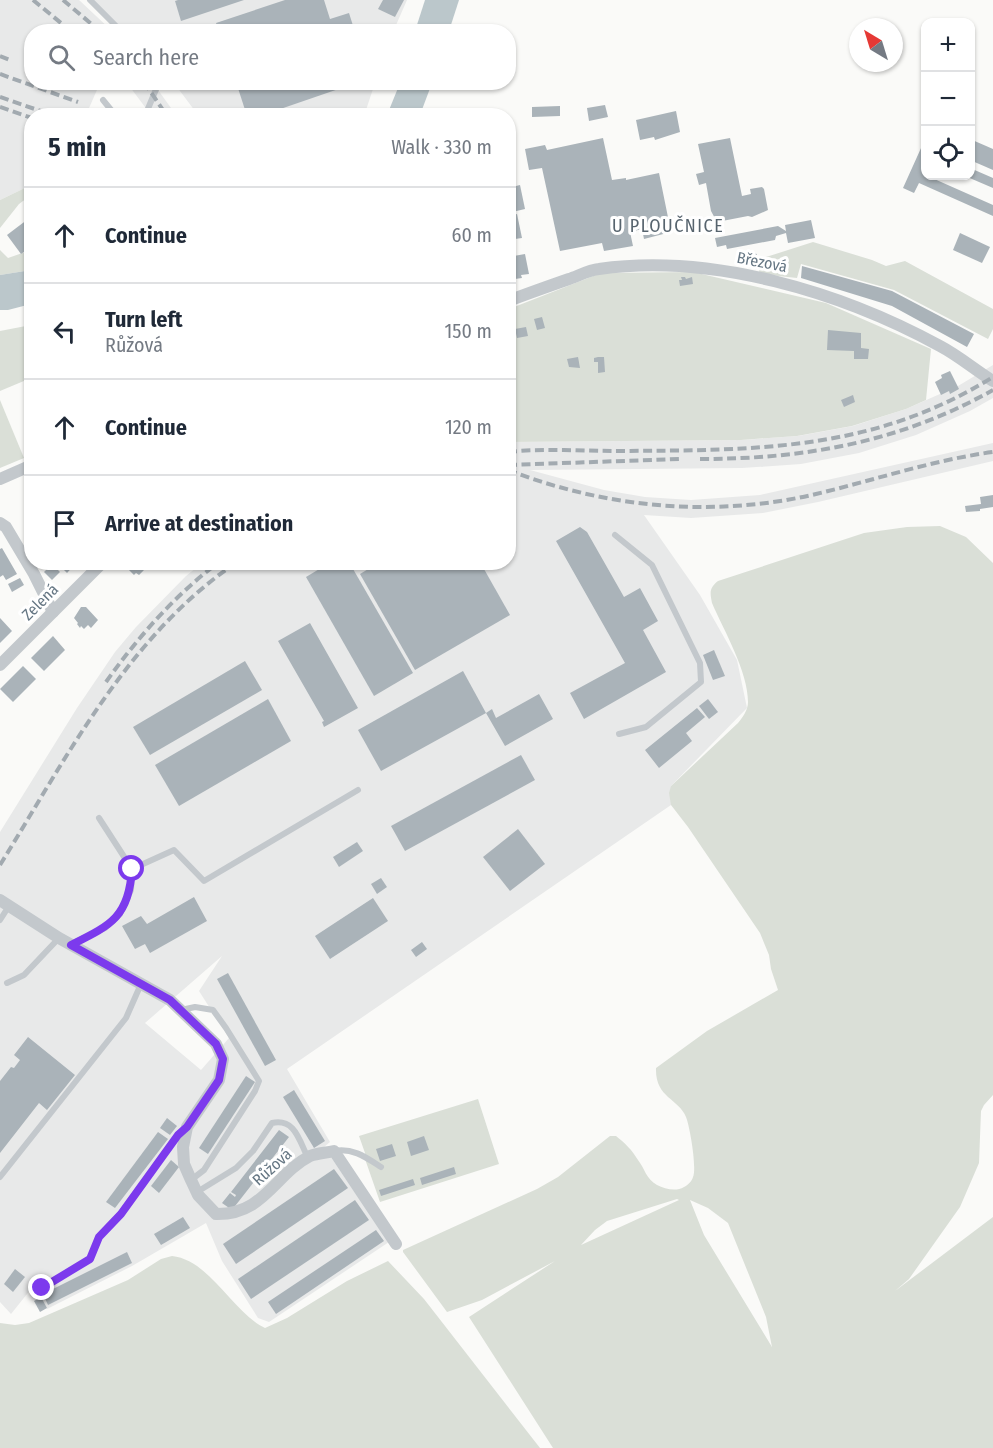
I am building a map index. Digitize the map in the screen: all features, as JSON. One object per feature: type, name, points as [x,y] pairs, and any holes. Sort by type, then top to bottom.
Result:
[{"type":"street","name":"Březová","points":[[516,297],[597,269],[651,265],[700,267],[794,285],[868,310],[966,360],[993,381]]},
{"type":"street","points":[[0,478],[24,468]]},
{"type":"street","points":[[0,523],[6,526],[24,557]]},
{"type":"street","points":[[32,570],[53,612]]},
{"type":"street","name":"Zelená","points":[[0,665],[95,570]]},
{"type":"street","name":"Růžová","points":[[5,903],[59,938],[170,1000],[216,1044],[223,1059],[219,1080],[187,1127],[183,1147],[184,1164],[191,1180],[197,1192],[216,1214],[233,1214],[263,1198],[313,1154],[334,1151]]},
{"type":"street","points":[[334,1151],[396,1244]]},
{"type":"lane","points":[[90,0],[114,24]]},
{"type":"lane","points":[[148,108],[156,90]]},
{"type":"lane","points":[[103,100],[110,108]]},
{"type":"lane","points":[[615,535],[652,565],[700,663],[701,682],[646,727],[619,734]]},
{"type":"lane","points":[[132,869],[174,850],[204,881],[358,790]]},
{"type":"lane","points":[[71,945],[105,928],[120,914],[131,890],[132,869],[99,818]]},
{"type":"lane","points":[[0,920],[5,903]]},
{"type":"lane","points":[[7,983],[24,975],[59,938]]},
{"type":"lane","points":[[0,1177],[126,1018],[141,984]]},
{"type":"lane","points":[[181,1010],[195,1007],[213,1010],[259,1081],[255,1091],[204,1170],[191,1180]]},
{"type":"lane","points":[[197,1192],[236,1168],[272,1124],[282,1121],[291,1125],[308,1158]]},
{"type":"lane","points":[[42,1288],[90,1259],[99,1237],[121,1214],[178,1135],[187,1127]]},
{"type":"lane","points":[[334,1151],[342,1149],[365,1156],[381,1167]]},
{"type":"shaded area","points":[[0,0],[79,0],[105,24],[24,24],[24,90],[97,90],[89,108],[24,108],[24,188],[0,200]]},
{"type":"shaded area","points":[[91,0],[407,0],[396,24],[116,24]]},
{"type":"shaded area","points":[[425,0],[459,0],[451,24],[417,24]]},
{"type":"shaded area","points":[[132,90],[158,90],[171,108],[146,108]]},
{"type":"shaded area","points":[[179,90],[373,90],[367,108],[193,108]]},
{"type":"shaded area","points":[[397,90],[429,90],[423,108],[390,108]]},
{"type":"shaded area","points":[[24,188],[24,200],[0,228],[0,200]]},
{"type":"shaded area","points":[[813,242],[886,266],[905,261],[993,309],[993,329],[988,339],[894,290],[801,264],[797,278],[759,274],[760,259]]},
{"type":"shaded area","points":[[0,250],[8,258],[24,252],[24,271],[0,275]]},
{"type":"shaded area","points":[[24,271],[24,306],[0,310],[0,275]]},
{"type":"shaded area","points":[[693,272],[826,303],[931,349],[926,400],[906,409],[852,426],[797,436],[741,440],[516,442],[516,306],[601,273]]},
{"type":"shaded area","points":[[24,326],[24,381],[0,391],[0,331]]},
{"type":"shaded area","points":[[993,365],[993,398],[916,435],[859,453],[801,464],[742,468],[530,470],[604,490],[645,497],[691,500],[760,495],[993,443],[993,461],[818,502],[763,513],[691,518],[644,515],[700,595],[737,660],[747,708],[671,786],[671,805],[287,1069],[330,1142],[324,1147],[389,1242],[269,1322],[258,1318],[222,1261],[206,1223],[132,1266],[47,1309],[35,1284],[11,1314],[0,1302],[0,832],[77,708],[115,652],[186,576],[193,570],[516,570],[516,442],[741,440],[798,436],[853,426],[906,409],[958,386]],"holes":[[[222,956],[199,991],[229,1038],[201,1070],[145,1023]]]},
{"type":"shaded area","points":[[0,400],[24,458],[0,468]]},
{"type":"shaded area","points":[[940,526],[966,537],[993,563],[993,1095],[981,1111],[979,1163],[960,1207],[909,1279],[895,1291],[993,1217],[993,1448],[553,1448],[469,1317],[555,1261],[482,1300],[447,1312],[403,1250],[537,1189],[558,1177],[610,1136],[616,1136],[628,1147],[653,1183],[674,1190],[681,1189],[691,1181],[694,1165],[688,1122],[678,1106],[659,1086],[656,1068],[707,1031],[778,990],[769,955],[760,933],[671,805],[669,793],[671,786],[738,723],[748,705],[744,677],[712,603],[712,588],[718,581],[864,533],[907,527]],"holes":[[[679,1200],[581,1245],[607,1221]],[[690,1200],[708,1208],[728,1223],[766,1317],[772,1347],[704,1235]]]},
{"type":"shaded area","points":[[478,1099],[499,1164],[380,1202],[359,1136]]},
{"type":"shaded area","points":[[172,1256],[198,1267],[242,1311],[265,1328],[287,1318],[347,1281],[388,1261],[424,1299],[540,1448],[0,1448],[0,1323],[15,1325],[29,1323],[128,1280],[161,1259]]},
{"type":"building","points":[[244,0],[181,21],[175,1]]},
{"type":"building","points":[[285,0],[324,0],[330,19],[349,13],[352,24],[216,24]]},
{"type":"building","points":[[383,0],[404,0],[395,17],[378,9]]},
{"type":"building","points":[[239,90],[336,90],[283,108],[244,108]]},
{"type":"building","points":[[605,105],[608,117],[589,121],[587,108]]},
{"type":"building","points":[[560,106],[560,116],[532,117],[532,107]]},
{"type":"building","points":[[676,111],[680,132],[655,140],[654,137],[640,140],[636,120]]},
{"type":"building","points":[[603,138],[612,180],[626,178],[626,180],[659,173],[671,232],[644,239],[642,229],[630,232],[633,246],[604,251],[602,243],[560,251],[542,168],[529,170],[525,149],[545,145],[547,150]]},
{"type":"building","points":[[730,138],[742,196],[751,194],[750,189],[762,187],[768,210],[752,217],[717,222],[711,211],[706,183],[699,185],[696,174],[704,172],[698,144]]},
{"type":"building","points":[[975,141],[993,149],[993,170],[975,162]]},
{"type":"building","points":[[921,148],[921,180],[937,180],[993,205],[993,216],[919,183],[914,193],[903,188]]},
{"type":"building","points":[[975,170],[993,178],[993,188],[974,180]]},
{"type":"building","points":[[520,185],[525,209],[516,211],[516,186]]},
{"type":"building","points":[[516,214],[522,238],[516,239]]},
{"type":"building","points":[[811,220],[815,238],[788,243],[786,233],[776,236],[775,240],[727,249],[726,245],[717,247],[715,238],[778,226],[786,231],[785,225]]},
{"type":"building","points":[[24,222],[24,252],[21,254],[7,235]]},
{"type":"building","points":[[960,233],[990,247],[982,263],[953,250]]},
{"type":"building","points":[[742,251],[757,254],[755,265],[739,262]]},
{"type":"building","points":[[525,254],[529,274],[521,275],[522,278],[516,279],[516,256]]},
{"type":"building","points":[[802,266],[892,291],[974,334],[967,347],[892,306],[801,278]]},
{"type":"building","points":[[681,277],[686,279],[692,277],[693,284],[680,286]]},
{"type":"building","points":[[542,317],[545,328],[537,330],[534,319]]},
{"type":"building","points":[[526,327],[528,336],[517,338],[516,329]]},
{"type":"building","points":[[828,330],[861,333],[861,348],[869,349],[868,359],[854,359],[854,351],[827,350]]},
{"type":"building","points":[[578,357],[580,368],[569,367],[567,359]]},
{"type":"building","points":[[604,357],[605,372],[598,373],[598,362],[594,362],[594,358]]},
{"type":"building","points":[[950,371],[959,389],[950,394],[949,391],[941,395],[935,382],[942,378],[941,375]]},
{"type":"building","points":[[853,395],[855,402],[844,407],[841,400]]},
{"type":"building","points":[[993,495],[993,507],[966,512],[965,506],[981,504],[980,497]]},
{"type":"building","points":[[580,527],[587,532],[624,597],[640,588],[658,621],[643,630],[666,672],[584,719],[570,693],[625,663],[556,541]]},
{"type":"building","points":[[2,548],[17,574],[6,580],[3,575],[0,577],[0,549]]},
{"type":"building","points":[[58,570],[60,572],[52,580],[44,572]]},
{"type":"building","points":[[129,570],[144,570],[139,575],[136,573],[134,575]]},
{"type":"building","points":[[318,570],[354,570],[413,673],[374,696],[306,577]]},
{"type":"building","points":[[367,570],[485,570],[510,615],[415,670],[360,574]]},
{"type":"building","points":[[20,578],[24,585],[12,592],[8,584]]},
{"type":"building","points":[[81,607],[86,607],[98,620],[91,628],[88,625],[84,629],[81,626],[80,628],[74,618]]},
{"type":"building","points":[[0,618],[12,631],[0,643]]},
{"type":"building","points":[[310,623],[358,708],[324,727],[322,722],[324,721],[278,641]]},
{"type":"building","points":[[53,636],[65,650],[44,671],[31,658]]},
{"type":"building","points":[[714,650],[725,676],[713,680],[703,655]]},
{"type":"building","points":[[245,661],[262,690],[150,755],[133,727]]},
{"type":"building","points":[[23,666],[36,679],[13,702],[0,689]]},
{"type":"building","points":[[463,671],[486,713],[381,771],[358,730]]},
{"type":"building","points":[[539,694],[553,719],[505,746],[486,713],[492,709],[496,718]]},
{"type":"building","points":[[268,699],[291,741],[179,806],[155,765]]},
{"type":"building","points":[[708,699],[718,712],[709,719],[699,706]]},
{"type":"building","points":[[697,708],[705,717],[686,733],[692,741],[659,768],[645,750]]},
{"type":"building","points":[[521,755],[535,780],[405,851],[391,826]]},
{"type":"building","points":[[518,829],[545,864],[510,891],[483,857]]},
{"type":"building","points":[[357,842],[363,851],[339,867],[333,857]]},
{"type":"building","points":[[381,878],[387,887],[377,894],[371,884]]},
{"type":"building","points":[[194,897],[207,921],[150,953],[145,944],[135,949],[122,926],[141,916],[147,924]]},
{"type":"building","points":[[373,898],[388,921],[330,959],[315,936]]},
{"type":"building","points":[[422,942],[427,949],[416,957],[411,950]]},
{"type":"building","points":[[228,973],[276,1060],[265,1066],[217,979]]},
{"type":"building","points":[[28,1037],[75,1075],[47,1110],[39,1103],[0,1153],[0,1081],[20,1060],[14,1055]]},
{"type":"building","points":[[246,1076],[255,1082],[208,1154],[199,1148]]},
{"type":"building","points":[[294,1090],[325,1141],[314,1148],[283,1097]]},
{"type":"building","points":[[167,1118],[177,1126],[170,1135],[160,1128]]},
{"type":"building","points":[[279,1130],[289,1137],[232,1210],[222,1203],[230,1193],[235,1197],[236,1195],[231,1192]]},
{"type":"building","points":[[158,1132],[168,1139],[115,1208],[106,1202]]},
{"type":"building","points":[[424,1136],[429,1150],[411,1156],[407,1142]]},
{"type":"building","points":[[392,1144],[396,1156],[380,1161],[376,1149]]},
{"type":"building","points":[[171,1160],[179,1167],[159,1193],[151,1186]]},
{"type":"building","points":[[454,1167],[456,1174],[422,1185],[420,1178]]},
{"type":"building","points":[[334,1169],[348,1188],[236,1264],[223,1244]]},
{"type":"building","points":[[413,1179],[415,1185],[381,1196],[379,1190]]},
{"type":"building","points":[[355,1200],[369,1220],[251,1299],[238,1279]]},
{"type":"building","points":[[183,1217],[190,1228],[161,1245],[154,1234]]},
{"type":"building","points":[[376,1230],[384,1241],[276,1314],[268,1302]]},
{"type":"building","points":[[127,1252],[132,1263],[48,1305],[43,1294]]},
{"type":"building","points":[[15,1269],[25,1277],[13,1292],[4,1284]]},
{"type":"building","points":[[41,1297],[47,1308],[40,1312],[34,1301]]},
{"type":"railway","points":[[33,0],[62,24]]},
{"type":"railway","points":[[63,0],[92,24]]},
{"type":"railway","points":[[0,56],[12,61]]},
{"type":"railway","points":[[0,74],[24,83]]},
{"type":"railway","points":[[45,90],[78,102]]},
{"type":"railway","points":[[149,90],[162,108]]},
{"type":"railway","points":[[0,97],[32,108]]},
{"type":"railway","points":[[0,107],[24,115]]},
{"type":"railway","points":[[516,451],[717,450],[812,442],[857,433],[903,420],[948,402],[993,377]]},
{"type":"railway","points":[[700,459],[777,456],[851,444],[923,423],[993,390]]},
{"type":"railway","points":[[516,473],[545,483],[622,501],[700,507],[739,506],[816,494],[926,465],[993,452]]},
{"type":"railway","points":[[516,465],[679,459]]},
{"type":"railway","points":[[106,682],[158,618],[187,588],[209,570]]},
{"type":"railway","points":[[0,865],[76,741],[132,662],[163,625],[198,592],[227,570]]},
{"type":"district","name":"U PLOUČNICE","points":[[668,226]]},
{"type":"route","points":[[42,1288],[90,1259],[99,1237],[121,1214],[178,1135],[187,1127],[219,1080],[223,1059],[216,1044],[170,1000],[71,945],[105,928],[120,914],[131,890],[132,869]]}]
